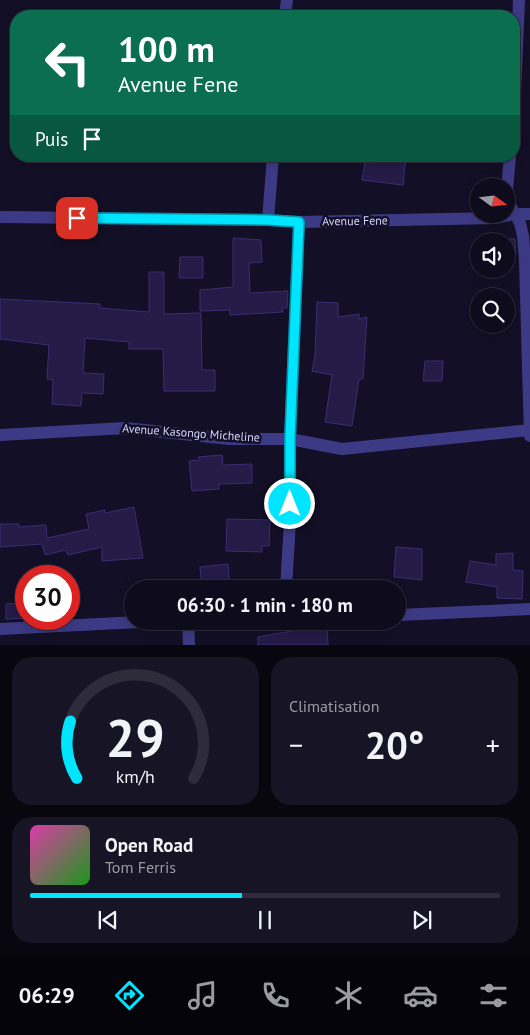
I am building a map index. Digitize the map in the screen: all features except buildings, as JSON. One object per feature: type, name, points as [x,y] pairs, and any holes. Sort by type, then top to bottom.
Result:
[{"type":"street","points":[[268,220],[273,162]]},
{"type":"street","points":[[508,178],[509,162]]},
{"type":"street","name":"Avenue Fene","points":[[515,214],[530,214]]},
{"type":"street","points":[[515,216],[520,223],[523,236],[525,261],[530,436]]},
{"type":"street","name":"Avenue Fene","points":[[0,217],[299,222],[470,219]]},
{"type":"street","points":[[287,580],[299,222]]},
{"type":"street","name":"Avenue Kasongo Micheline","points":[[0,435],[125,428],[230,439],[290,438],[333,447],[352,448],[530,430]]},
{"type":"street","points":[[406,615],[530,609]]},
{"type":"street","points":[[0,629],[124,623]]},
{"type":"street","points":[[188,630],[189,645]]},
{"type":"route","points":[[77,218],[299,222],[290,438],[290,504]]}]
